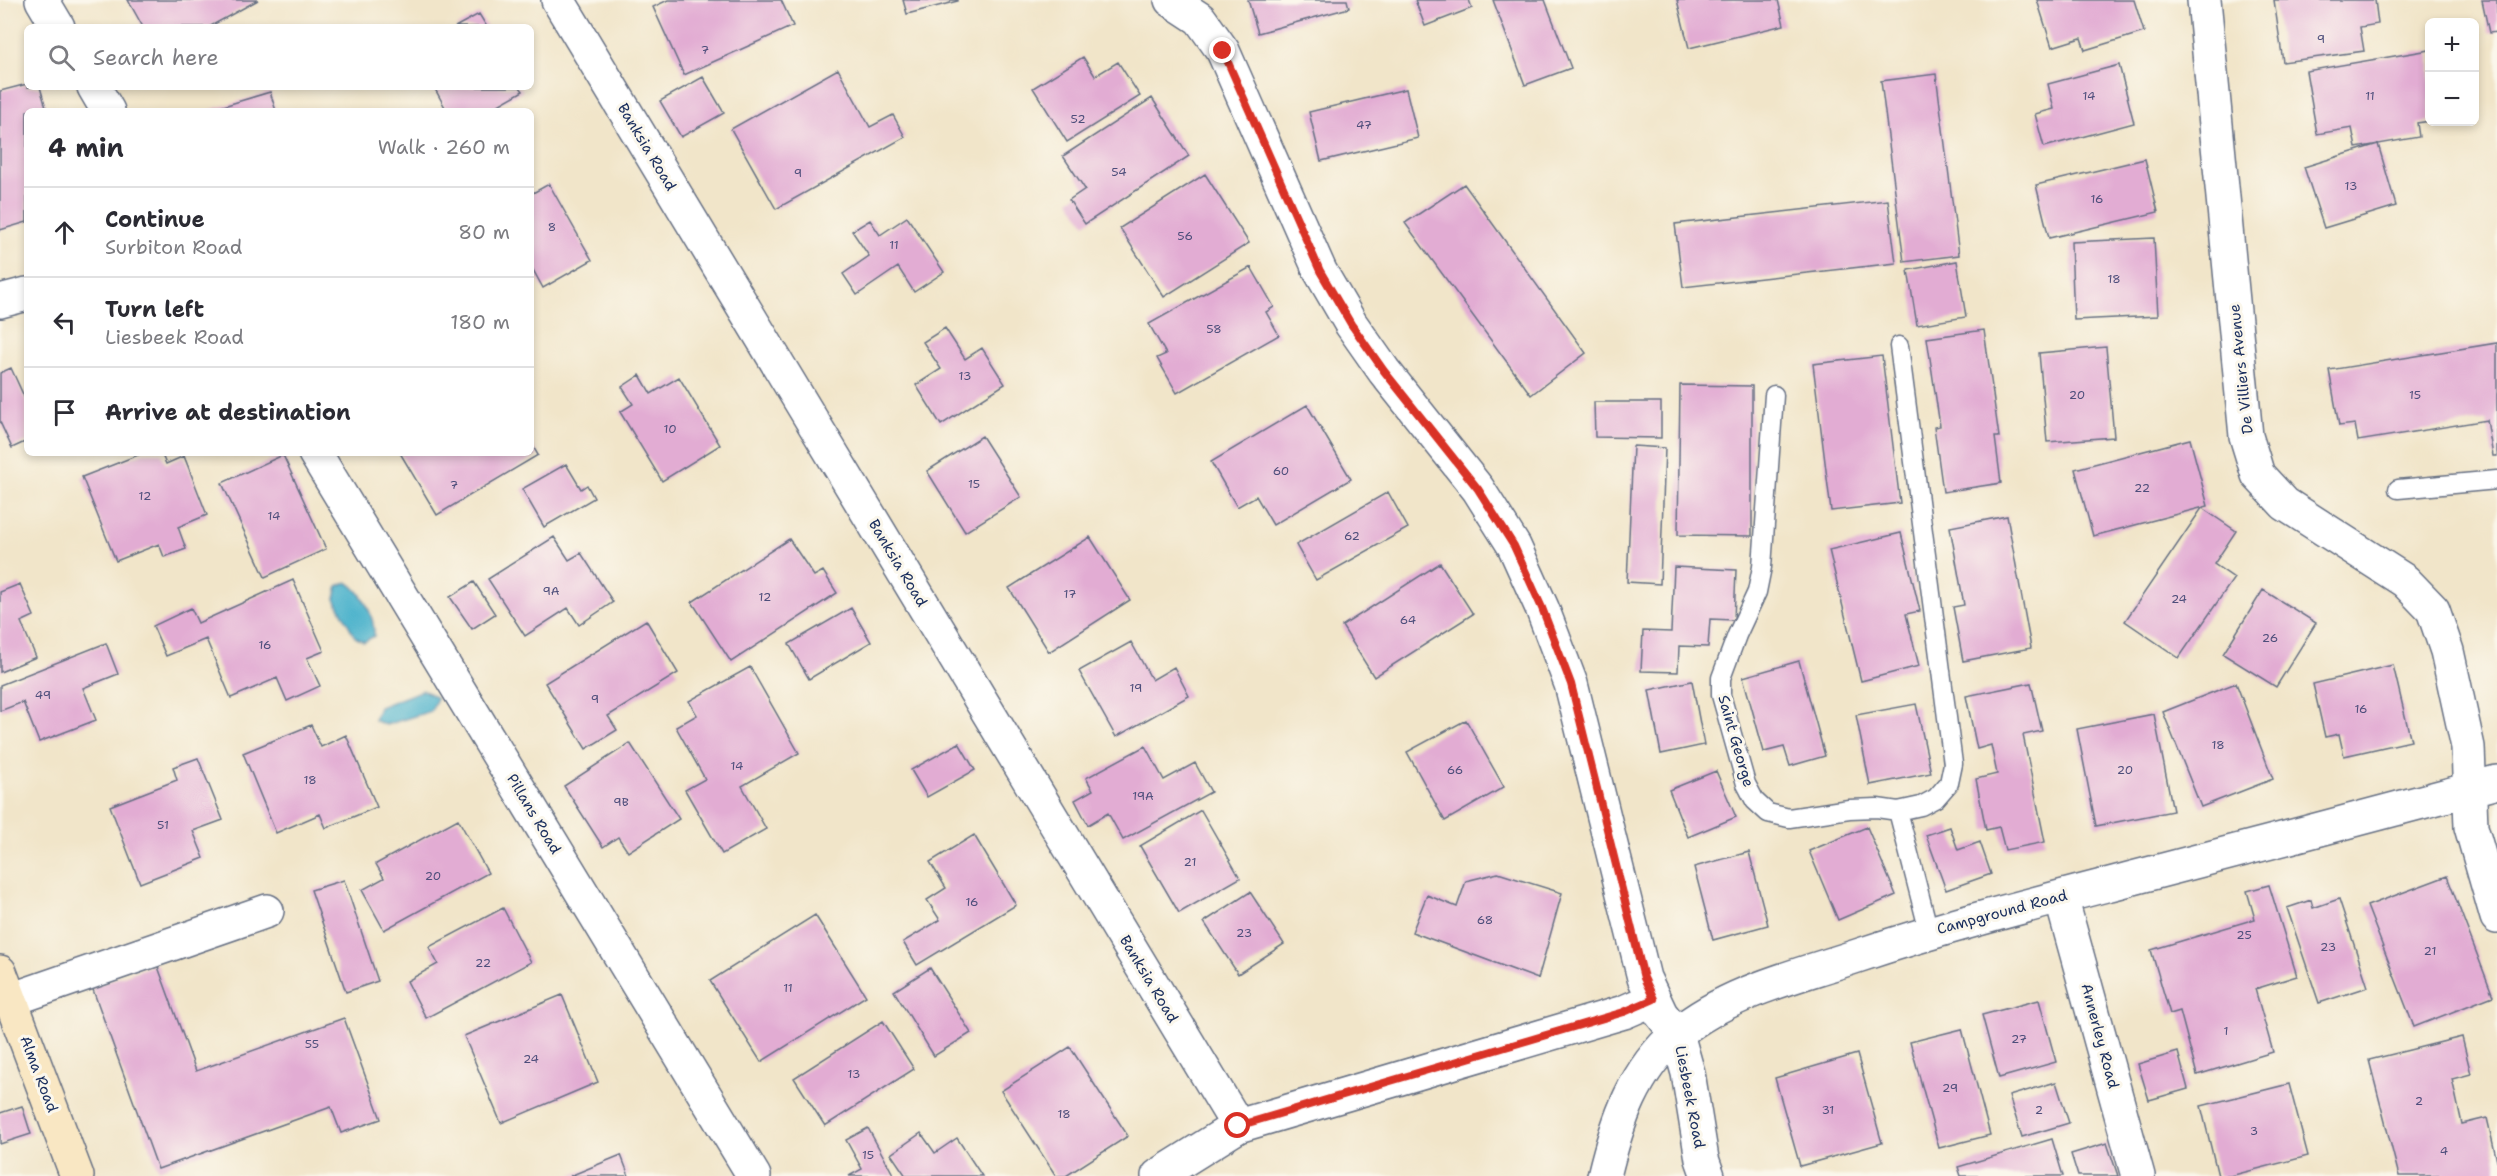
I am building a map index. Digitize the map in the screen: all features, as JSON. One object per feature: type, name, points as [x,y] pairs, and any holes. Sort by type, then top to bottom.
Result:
[{"type":"street","points":[[42,0],[56,24]]},
{"type":"street","name":"Banksia Road","points":[[558,0],[1238,1126]]},
{"type":"street","name":"Liesbeek Road","points":[[1171,0],[1200,19],[1223,51],[1320,271],[1351,324],[1384,371],[1478,489],[1514,546],[1542,608],[1571,684],[1644,978],[1661,1014],[1677,1034],[1688,1073],[1702,1160],[1708,1176]]},
{"type":"street","name":"De Villiers Avenue","points":[[2204,0],[2247,436],[2258,475],[2285,504],[2405,581],[2433,610],[2447,651],[2468,747],[2484,786],[2471,827],[2497,917]]},
{"type":"street","points":[[96,90],[106,108]]},
{"type":"street","points":[[0,301],[24,295]]},
{"type":"street","name":"Pillans Road","points":[[317,456],[753,1176]]},
{"type":"street","name":"Campground Road","points":[[1604,1176],[1616,1128],[1629,1094],[1651,1062],[1677,1034],[1725,1004],[1773,984],[1929,932],[2484,786]]},
{"type":"street","name":"Annerley Road","points":[[2061,897],[2138,1176]]},
{"type":"street","points":[[5,986],[267,911]]},
{"type":"street","name":"Alma Road","points":[[5,986],[77,1176]]},
{"type":"street","points":[[1158,1176],[1238,1126],[1624,1012],[1654,999]]},
{"type":"lane","name":"Saint George","points":[[1774,395],[1762,567],[1757,592],[1737,635],[1721,678],[1721,695],[1746,784],[1755,801],[1768,813],[1789,818],[1849,809],[1876,808],[1898,811],[1921,806],[1936,798],[1949,783],[1953,764],[1899,346]]},
{"type":"lane","points":[[2398,489],[2497,480]]},
{"type":"lane","points":[[1898,811],[1929,932]]},
{"type":"water","points":[[347,582],[363,598],[372,621],[374,636],[364,642],[355,637],[335,599],[338,586]]},
{"type":"water","points":[[423,690],[437,698],[431,711],[386,725],[374,720],[379,707]]},
{"type":"building","points":[[128,0],[258,0],[214,24],[141,24]]},
{"type":"building","points":[[668,0],[781,0],[793,26],[684,75],[653,7]]},
{"type":"building","points":[[903,0],[958,0],[958,1],[907,14]]},
{"type":"building","points":[[1248,0],[1347,0],[1349,8],[1258,33]]},
{"type":"building","points":[[1415,0],[1469,0],[1472,8],[1425,26]]},
{"type":"building","points":[[1493,0],[1545,0],[1571,68],[1525,85]]},
{"type":"building","points":[[1677,0],[1778,0],[1784,25],[1689,48]]},
{"type":"building","points":[[2037,0],[2134,0],[2144,32],[2085,50],[2081,38],[2052,47]]},
{"type":"building","points":[[2274,0],[2375,0],[2378,24],[2360,27],[2364,51],[2283,62]]},
{"type":"building","points":[[2482,0],[2497,0],[2497,32],[2489,33]]},
{"type":"building","points":[[479,14],[485,24],[461,24]]},
{"type":"building","points":[[2425,51],[2425,122],[2417,123],[2419,137],[2356,148],[2352,128],[2317,134],[2306,71]]},
{"type":"building","points":[[1083,57],[1095,76],[1118,62],[1140,96],[1067,142],[1033,88]]},
{"type":"building","points":[[2119,65],[2134,123],[2044,147],[2035,114],[2054,109],[2048,84]]},
{"type":"building","points":[[838,69],[870,127],[893,115],[905,137],[776,209],[731,129]]},
{"type":"building","points":[[1936,74],[1959,255],[1904,262],[1881,81]]},
{"type":"building","points":[[703,77],[724,113],[681,137],[660,101]]},
{"type":"building","points":[[24,85],[24,90],[41,90],[46,108],[24,108],[24,223],[0,230],[0,91]]},
{"type":"building","points":[[1406,89],[1418,138],[1321,161],[1309,112]]},
{"type":"building","points":[[436,90],[523,91],[493,108],[445,108]]},
{"type":"building","points":[[270,92],[275,108],[217,108]]},
{"type":"building","points":[[1152,98],[1189,156],[1085,224],[1069,200],[1085,189],[1063,156]]},
{"type":"building","points":[[2378,144],[2396,206],[2324,228],[2304,167]]},
{"type":"building","points":[[2145,159],[2158,212],[2049,238],[2036,185]]},
{"type":"building","points":[[1205,174],[1249,243],[1164,297],[1120,228]]},
{"type":"building","points":[[549,184],[592,260],[543,288],[534,272],[534,192]]},
{"type":"building","points":[[1464,184],[1586,353],[1531,395],[1405,223]]},
{"type":"building","points":[[1888,200],[1896,263],[1683,287],[1675,224]]},
{"type":"building","points":[[907,217],[944,272],[914,292],[898,267],[857,295],[843,274],[869,256],[852,231],[870,220],[880,235]]},
{"type":"building","points":[[2154,238],[2158,316],[2074,320],[2071,242]]},
{"type":"building","points":[[1957,261],[1966,317],[1917,325],[1908,270]]},
{"type":"building","points":[[1251,267],[1274,307],[1266,312],[1279,335],[1177,393],[1157,358],[1166,354],[1149,324]]},
{"type":"building","points":[[945,328],[965,359],[982,348],[1005,384],[941,425],[916,385],[941,369],[923,342]]},
{"type":"building","points":[[1984,330],[1999,437],[1995,437],[2001,483],[1943,492],[1934,427],[1940,426],[1927,338]]},
{"type":"building","points":[[2497,343],[2497,456],[2493,456],[2487,420],[2358,441],[2355,424],[2339,426],[2329,370]]},
{"type":"building","points":[[2106,347],[2114,437],[2047,442],[2039,353]]},
{"type":"building","points":[[1882,356],[1900,503],[1831,511],[1813,364]]},
{"type":"building","points":[[11,368],[24,396],[24,442],[12,448],[0,422],[0,373]]},
{"type":"building","points":[[640,375],[651,394],[679,377],[720,445],[662,481],[620,412],[633,404],[622,387]]},
{"type":"building","points":[[1680,385],[1752,386],[1752,536],[1678,535]]},
{"type":"building","points":[[1594,402],[1661,402],[1661,438],[1595,437]]},
{"type":"building","points":[[1307,405],[1351,479],[1273,525],[1256,496],[1237,507],[1211,462]]},
{"type":"building","points":[[982,436],[1021,497],[965,532],[927,471]]},
{"type":"building","points":[[2190,439],[2208,506],[2093,536],[2075,469]]},
{"type":"building","points":[[1633,446],[1665,448],[1660,584],[1627,582]]},
{"type":"building","points":[[534,448],[538,455],[437,515],[402,456],[534,456]]},
{"type":"building","points":[[135,456],[162,456],[166,464],[184,456],[207,515],[178,527],[186,549],[164,557],[159,544],[116,561],[82,477]]},
{"type":"building","points":[[283,456],[326,549],[265,577],[222,483]]},
{"type":"building","points":[[566,464],[581,489],[587,485],[594,498],[544,527],[522,489]]},
{"type":"building","points":[[1388,492],[1408,528],[1316,580],[1296,545]]},
{"type":"building","points":[[2202,508],[2236,531],[2214,564],[2234,578],[2179,658],[2125,621]]},
{"type":"building","points":[[2007,516],[2031,648],[1963,661],[1953,607],[1964,605],[1950,527]]},
{"type":"building","points":[[1901,533],[1920,611],[1906,614],[1919,666],[1861,681],[1829,550]]},
{"type":"building","points":[[554,537],[569,560],[581,553],[613,602],[579,625],[568,608],[525,636],[488,579]]},
{"type":"building","points":[[1090,537],[1130,600],[1049,652],[1009,588]]},
{"type":"building","points":[[789,539],[814,576],[823,571],[837,593],[731,662],[692,602]]},
{"type":"building","points":[[1440,563],[1473,614],[1374,677],[1342,626]]},
{"type":"building","points":[[1674,567],[1736,570],[1734,620],[1710,619],[1708,647],[1679,646],[1678,672],[1641,671],[1643,631],[1671,632]]},
{"type":"building","points":[[293,580],[324,651],[307,658],[320,686],[287,701],[277,678],[231,698],[206,639],[166,656],[153,626],[191,608],[198,623]]},
{"type":"building","points":[[474,582],[495,614],[472,629],[450,597]]},
{"type":"building","points":[[20,584],[34,616],[21,622],[36,657],[0,672],[0,592]]},
{"type":"building","points":[[2263,590],[2316,623],[2276,687],[2223,654]]},
{"type":"building","points":[[851,608],[871,642],[809,679],[789,644]]},
{"type":"building","points":[[646,620],[678,673],[608,716],[617,730],[586,749],[545,683]]},
{"type":"building","points":[[1131,642],[1152,680],[1174,667],[1189,696],[1116,737],[1079,671]]},
{"type":"building","points":[[106,643],[118,674],[83,688],[96,720],[39,742],[23,702],[0,711],[0,685]]},
{"type":"building","points":[[1799,661],[1825,756],[1790,766],[1784,747],[1764,752],[1743,677]]},
{"type":"building","points":[[2393,665],[2411,741],[2344,756],[2339,734],[2325,737],[2313,684]]},
{"type":"building","points":[[750,667],[799,753],[742,786],[766,829],[722,854],[685,790],[705,779],[676,727],[697,715],[689,701]]},
{"type":"building","points":[[1692,681],[1704,745],[1661,754],[1649,690]]},
{"type":"building","points":[[2031,683],[2042,731],[2023,735],[2045,842],[2005,850],[1999,827],[1986,830],[1976,779],[1997,774],[1991,745],[1977,749],[1966,696]]},
{"type":"building","points":[[2236,683],[2273,779],[2201,807],[2163,712]]},
{"type":"building","points":[[1916,704],[1931,773],[1870,785],[1856,715]]},
{"type":"building","points":[[2154,714],[2173,811],[2096,826],[2077,729]]},
{"type":"building","points":[[1466,720],[1504,787],[1445,821],[1407,752]]},
{"type":"building","points":[[311,725],[321,747],[346,735],[377,807],[326,828],[320,814],[276,833],[243,753]]},
{"type":"building","points":[[630,743],[679,819],[628,852],[618,837],[603,847],[564,786]]},
{"type":"building","points":[[959,743],[975,770],[927,797],[911,770]]},
{"type":"building","points":[[1145,746],[1164,780],[1195,763],[1211,792],[1123,840],[1108,813],[1088,825],[1075,800],[1093,790],[1086,778]]},
{"type":"building","points":[[198,758],[223,820],[193,831],[204,858],[140,883],[110,806],[177,780],[173,767]]},
{"type":"building","points":[[1716,771],[1736,817],[1688,837],[1669,790]]},
{"type":"building","points":[[1201,810],[1240,878],[1179,913],[1140,846]]},
{"type":"building","points":[[458,819],[488,873],[384,930],[362,890],[384,878],[376,864]]},
{"type":"building","points":[[1867,827],[1896,895],[1838,920],[1809,851]]},
{"type":"building","points":[[1950,827],[1958,850],[1980,842],[1991,874],[1946,890],[1926,835]]},
{"type":"building","points":[[974,835],[1016,905],[917,965],[903,942],[940,920],[927,900],[946,888],[930,862]]},
{"type":"building","points":[[1749,852],[1768,925],[1713,940],[1694,867]]},
{"type":"building","points":[[1498,873],[1562,893],[1538,979],[1412,932],[1427,895],[1457,907],[1466,881]]},
{"type":"building","points":[[2447,876],[2493,996],[2414,1027],[2367,906]]},
{"type":"building","points":[[344,880],[378,981],[346,992],[311,890]]},
{"type":"building","points":[[2269,885],[2297,976],[2255,989],[2273,1052],[2197,1075],[2180,1011],[2170,1014],[2151,950],[2255,919],[2247,891]]},
{"type":"building","points":[[1250,892],[1284,944],[1238,974],[1204,922]]},
{"type":"building","points":[[2339,899],[2368,987],[2319,1003],[2287,908],[2311,900],[2313,908]]},
{"type":"building","points":[[503,908],[531,962],[426,1018],[407,981],[438,964],[429,947]]},
{"type":"building","points":[[815,915],[866,996],[761,1062],[710,981]]},
{"type":"building","points":[[157,964],[196,1071],[344,1018],[381,1119],[341,1133],[331,1107],[158,1169],[92,987]]},
{"type":"building","points":[[930,968],[971,1033],[934,1056],[894,991]]},
{"type":"building","points":[[562,995],[598,1082],[501,1123],[464,1036]]},
{"type":"building","points":[[2039,1000],[2056,1062],[1999,1078],[1982,1015]]},
{"type":"building","points":[[883,1021],[914,1069],[825,1126],[794,1078]]},
{"type":"building","points":[[1962,1029],[1990,1135],[1939,1148],[1910,1042]]},
{"type":"building","points":[[2462,1037],[2471,1074],[2452,1079],[2462,1124],[2487,1118],[2497,1161],[2497,1176],[2399,1176],[2369,1060]]},
{"type":"building","points":[[1070,1047],[1128,1136],[1066,1176],[1056,1176],[1001,1091]]},
{"type":"building","points":[[2178,1052],[2188,1089],[2149,1100],[2138,1064]]},
{"type":"building","points":[[1857,1054],[1882,1143],[1800,1166],[1775,1078]]},
{"type":"building","points":[[2056,1082],[2069,1123],[2022,1137],[2009,1096]]},
{"type":"building","points":[[2289,1084],[2308,1156],[2230,1176],[2218,1176],[2201,1106]]},
{"type":"building","points":[[22,1106],[31,1134],[0,1144],[0,1113]]},
{"type":"building","points":[[868,1128],[894,1176],[849,1176],[862,1169],[846,1140]]},
{"type":"building","points":[[921,1133],[935,1153],[957,1138],[982,1176],[906,1176],[891,1154]]},
{"type":"building","points":[[2052,1139],[2063,1176],[1961,1176],[1958,1167]]},
{"type":"building","points":[[2107,1143],[2118,1176],[2078,1176],[2071,1154]]},
{"type":"building","points":[[621,1155],[629,1176],[570,1176]]},
{"type":"route","points":[[1223,51],[1320,271],[1351,324],[1384,371],[1478,489],[1514,546],[1542,608],[1571,684],[1644,978],[1654,999],[1624,1012],[1238,1126]]}]
